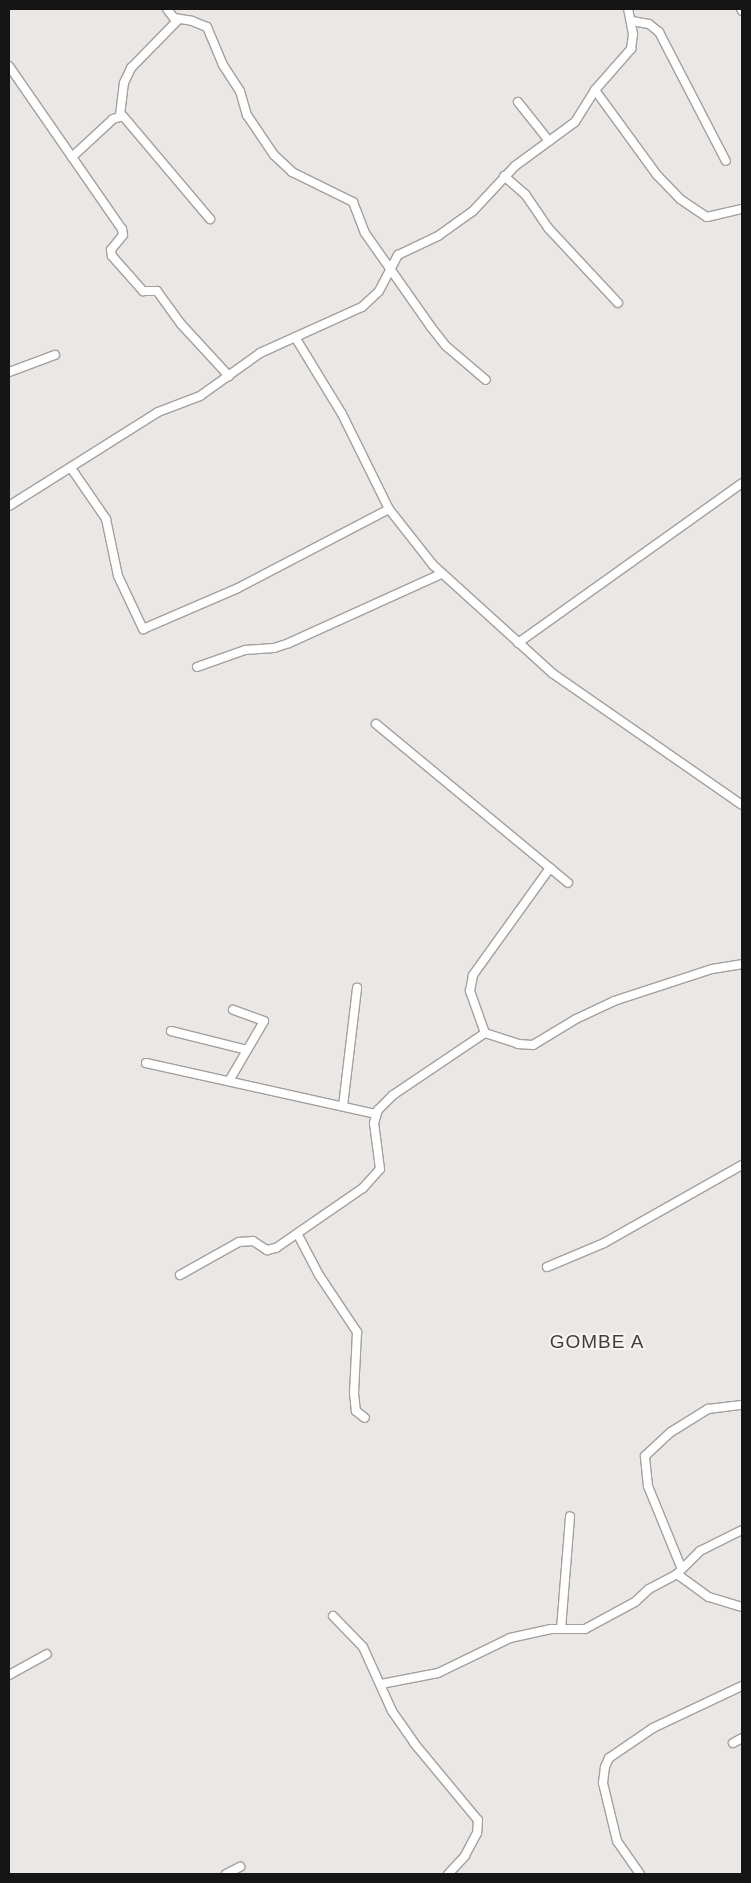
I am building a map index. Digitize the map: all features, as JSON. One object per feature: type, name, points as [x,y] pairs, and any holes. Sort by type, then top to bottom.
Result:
[{"type":"street","points":[[168,9],[178,20],[192,21],[207,27],[223,65],[240,91],[246,115],[274,155],[292,172],[353,202],[365,233],[446,346],[486,380]]},
{"type":"street","points":[[9,506],[158,412],[183,405],[229,376],[260,353],[362,307],[378,291],[390,266],[407,249],[438,236],[473,210],[504,176],[529,154],[549,142],[575,122],[595,90],[630,49],[632,21],[628,9]]},
{"type":"street","points":[[72,157],[120,116],[124,83],[131,68],[178,20]]},
{"type":"street","points":[[632,21],[649,24],[659,32],[726,161]]},
{"type":"street","points":[[9,66],[72,157],[95,185],[104,207],[122,229],[122,235],[111,250],[112,256],[141,289],[157,291],[181,324],[229,376]]},
{"type":"street","points":[[595,90],[657,174],[680,199],[707,217],[742,209]]},
{"type":"street","points":[[518,102],[549,142]]},
{"type":"street","points":[[120,116],[210,219]]},
{"type":"street","points":[[504,176],[525,194],[549,229],[618,303]]},
{"type":"street","points":[[295,337],[342,414],[389,509],[409,539],[441,574],[518,643],[587,700],[742,805]]},
{"type":"street","points":[[9,372],[55,355]]},
{"type":"street","points":[[71,468],[106,519],[118,576],[143,629],[238,588],[389,509]]},
{"type":"street","points":[[518,643],[742,483]]},
{"type":"street","points":[[197,667],[245,650],[274,648],[289,643],[441,574]]},
{"type":"street","points":[[376,724],[568,883]]},
{"type":"street","points":[[485,1033],[470,991],[473,976],[550,868]]},
{"type":"street","points":[[485,1033],[518,1044],[533,1045],[576,1019],[614,1001],[712,969],[742,964]]},
{"type":"street","points":[[343,1106],[356,988]]},
{"type":"street","points":[[229,1081],[264,1021],[233,1010]]},
{"type":"street","points":[[171,1031],[247,1050]]},
{"type":"street","points":[[180,1275],[240,1242],[253,1242],[271,1250],[298,1235],[363,1188],[378,1173],[376,1114],[393,1095],[485,1033]]},
{"type":"street","points":[[146,1063],[376,1114]]},
{"type":"street","points":[[547,1267],[604,1243],[742,1165]]},
{"type":"street","points":[[298,1235],[323,1282],[357,1332],[354,1393],[356,1411],[365,1418]]},
{"type":"street","points":[[742,1405],[708,1409],[671,1432],[645,1456],[648,1486],[679,1570],[709,1597],[742,1607]]},
{"type":"street","points":[[561,1629],[570,1516]]},
{"type":"street","points":[[381,1684],[438,1673],[510,1638],[561,1629],[585,1629],[635,1602],[679,1570],[700,1551],[742,1530]]},
{"type":"street","points":[[333,1616],[363,1647],[392,1712],[414,1743],[478,1820],[477,1833],[465,1856],[448,1874]]},
{"type":"street","points":[[9,1675],[47,1654]]},
{"type":"street","points":[[640,1874],[617,1841],[603,1783],[605,1767],[609,1758],[653,1728],[742,1686]]},
{"type":"street","points":[[733,1743],[742,1738]]},
{"type":"street","points":[[226,1874],[240,1867]]},
{"type":"district","name":"GOMBE A","points":[[597,1342]]}]
